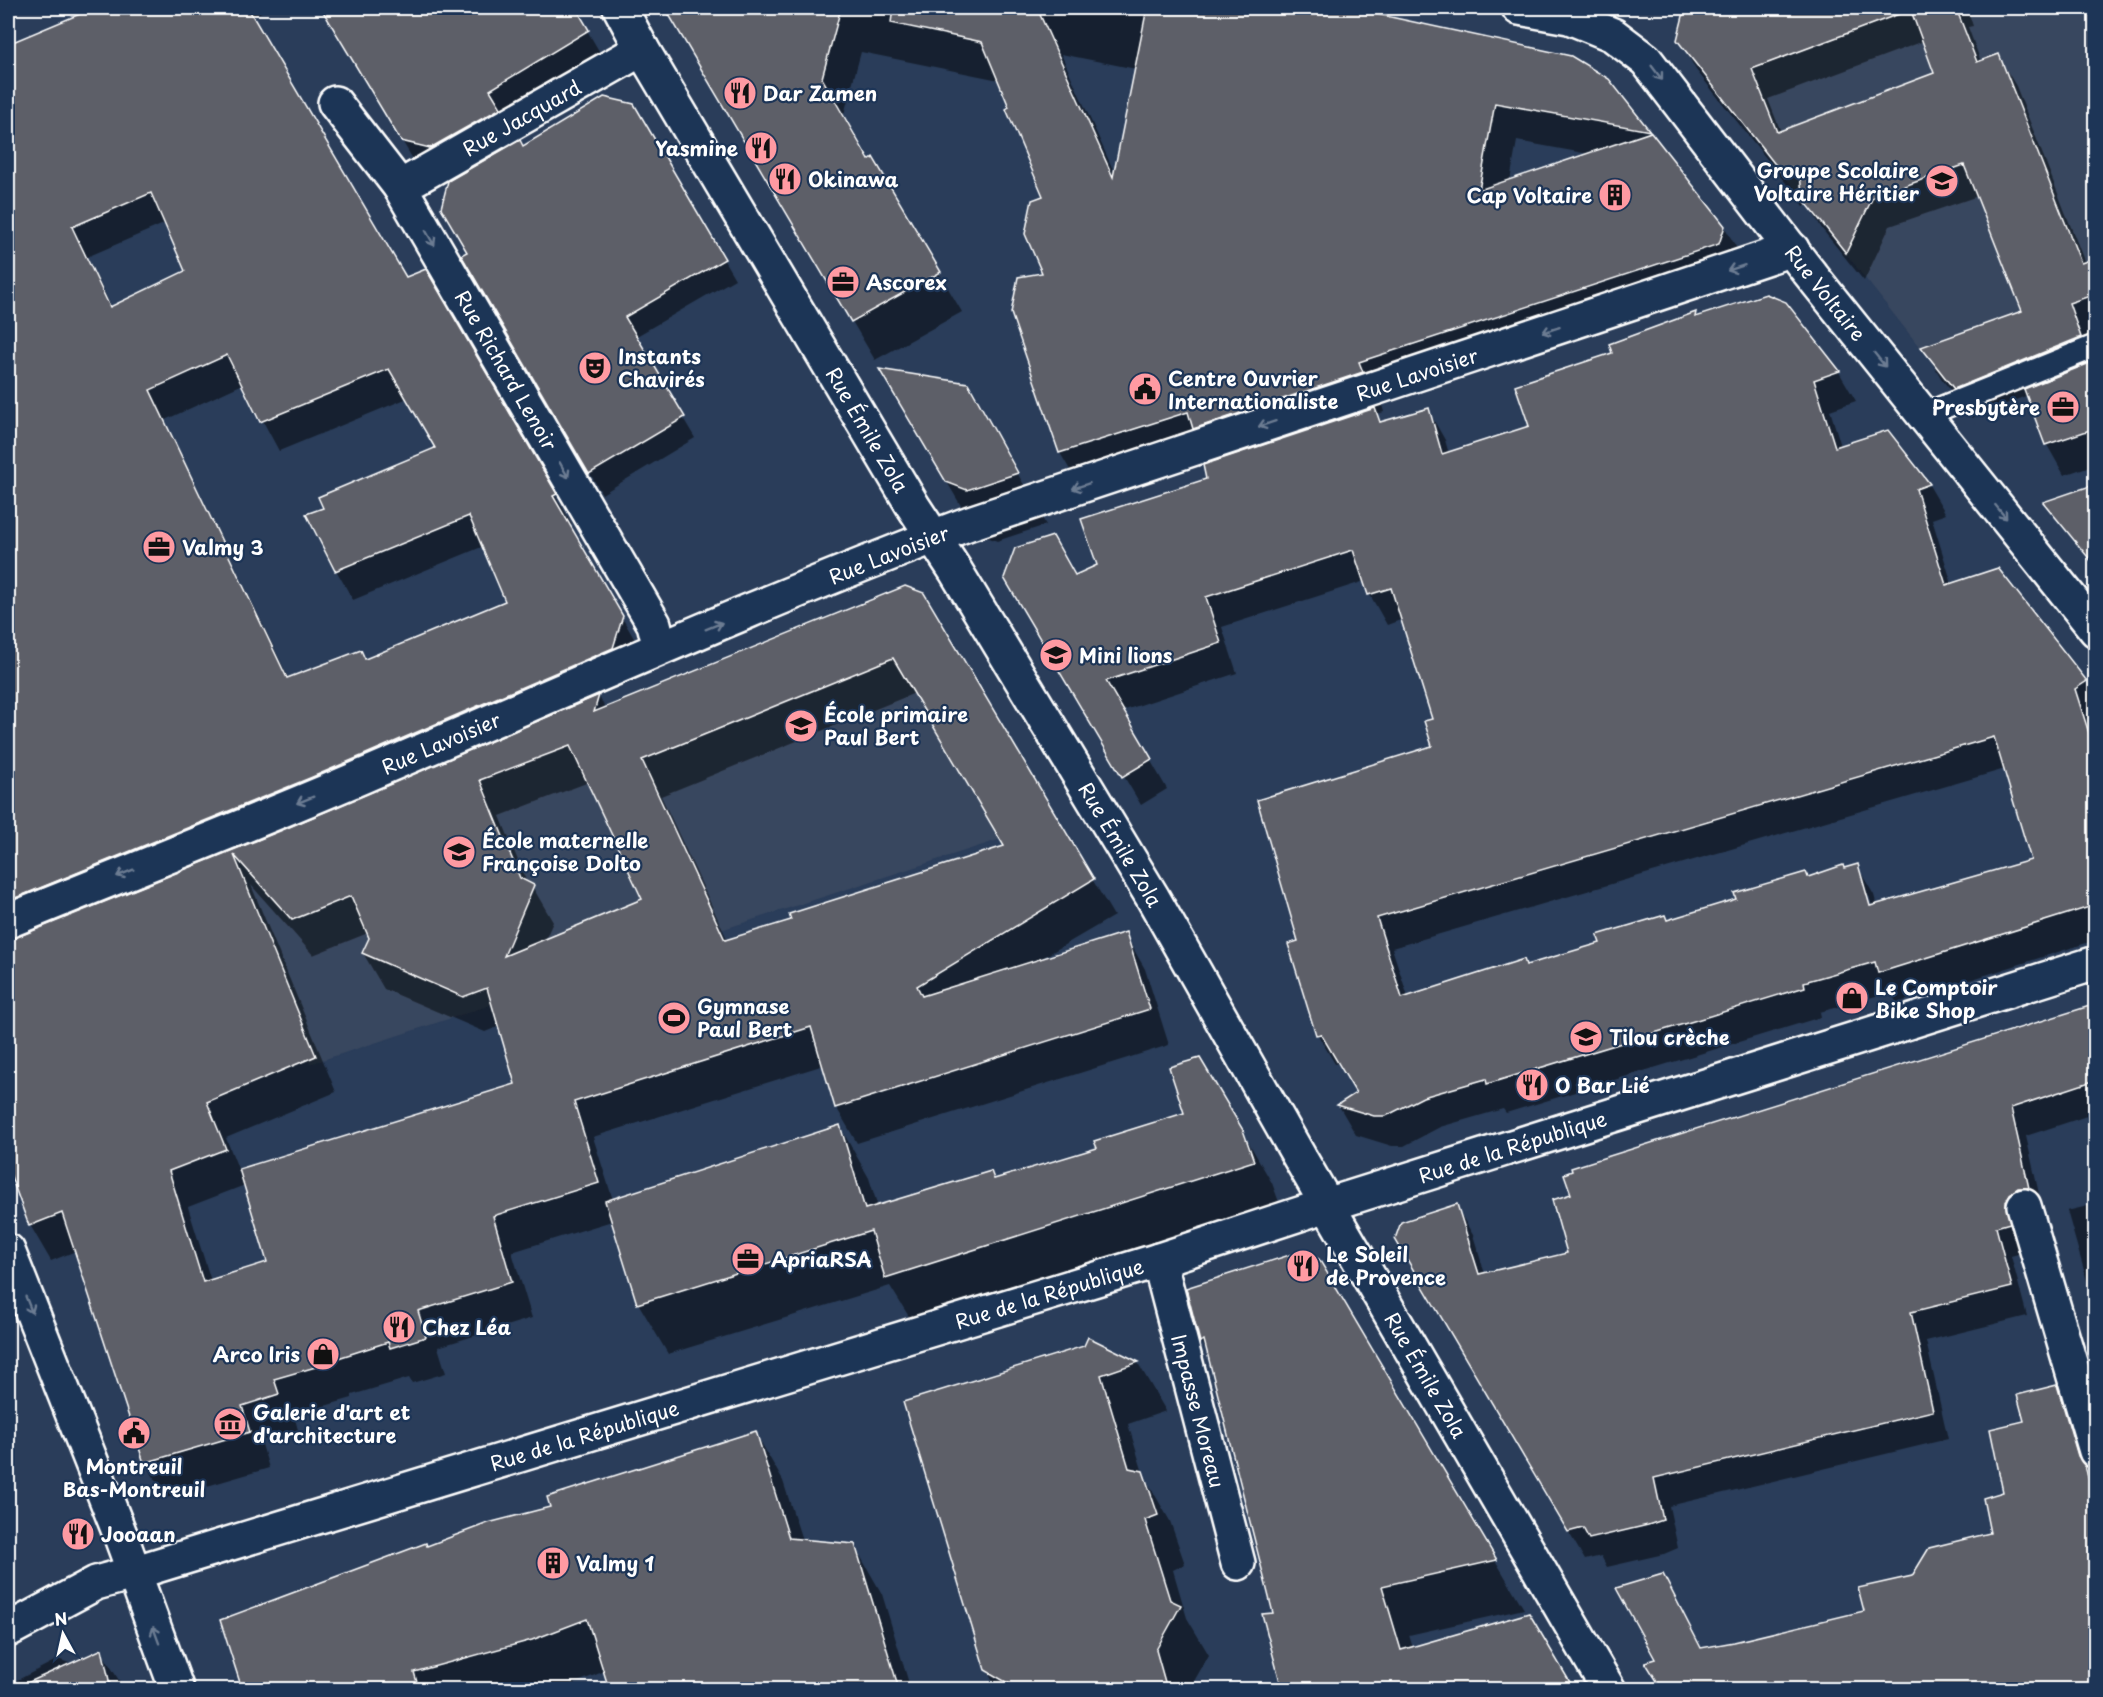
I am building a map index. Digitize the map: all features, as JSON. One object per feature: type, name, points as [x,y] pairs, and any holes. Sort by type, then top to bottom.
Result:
[{"type":"street","name":"Rue Émile Zola","points":[[620,8],[642,49],[933,537],[1153,898],[1327,1205],[1609,1689]]},
{"type":"street","name":"Rue Voltaire","points":[[1519,8],[1569,17],[1613,21],[1646,60],[1923,415],[2096,630]]},
{"type":"street","name":"Rue Jacquard","points":[[400,187],[642,49]]},
{"type":"street","name":"Rue Richard Lenoir","points":[[335,104],[400,187],[654,624],[660,648]]},
{"type":"street","name":"Rue Lavoisier","points":[[8,921],[359,778],[660,648],[933,537],[1792,249]]},
{"type":"street","name":"Rue de la République","points":[[8,1630],[96,1583],[1159,1260],[2096,963]]},
{"type":"street","points":[[2024,1206],[2096,1451]]},
{"type":"street","points":[[8,1251],[120,1534],[177,1689]]},
{"type":"street","name":"Impasse Moreau","points":[[1159,1260],[1238,1563]]},
{"type":"lane","points":[[1923,415],[2096,346]]},
{"type":"shaded area","name":"Groupe Scolaire Voltaire Héritier","points":[[2095,8],[2095,294],[1926,355],[1677,40],[1685,9]]},
{"type":"shaded area","points":[[908,586],[1050,823],[310,1064],[226,861]]},
{"type":"building","points":[[94,8],[248,8],[406,277],[426,269],[557,494],[553,496],[623,616],[613,648],[310,778],[8,901],[8,44]],"holes":[[[151,193],[185,271],[110,307],[72,227]],[[227,355],[260,422],[389,369],[435,448],[318,497],[323,508],[306,514],[335,571],[469,516],[505,601],[365,659],[361,650],[287,678],[150,390]]]},
{"type":"building","points":[[321,8],[576,8],[589,30],[490,90],[501,108],[430,148],[401,141]]},
{"type":"building","points":[[665,8],[841,8],[822,78],[869,160],[873,157],[941,272],[851,322]]},
{"type":"building","points":[[893,8],[1037,8],[1113,177],[1147,8],[1335,8],[1372,13],[1571,56],[1609,79],[1650,131],[1495,103],[1479,190],[1651,132],[1725,226],[1719,244],[1359,362],[1363,372],[1193,429],[1188,412],[1059,453],[1011,313],[1018,277],[1042,273],[1025,234],[1032,200],[1043,196],[1006,109],[1009,107],[982,42],[891,23]]},
{"type":"building","points":[[1685,8],[1906,8],[1907,11],[1752,69],[1777,132],[1934,73],[1910,8],[1956,8],[1977,62],[1999,54],[2081,263],[2096,258],[2096,294],[2069,303],[2081,337],[1954,389],[1921,347],[2022,311],[1964,165],[1873,197],[1846,253],[1803,199],[1799,170],[1790,167],[1792,173],[1785,177],[1677,40]]},
{"type":"building","points":[[604,97],[634,104],[725,259],[625,317],[685,417],[589,474],[461,255],[467,252],[441,208],[448,181],[520,140],[523,146]]},
{"type":"building","points":[[1766,294],[1786,302],[1840,371],[1814,380],[1835,447],[1888,430],[1930,484],[1916,489],[1946,585],[1998,568],[2087,681],[2075,689],[2096,755],[2096,905],[1878,973],[1875,962],[1804,982],[1805,987],[1487,1084],[1486,1079],[1423,1097],[1386,1116],[1374,1116],[1337,1105],[1356,1093],[1321,1034],[1316,1035],[1288,944],[1298,941],[1257,800],[1432,746],[1424,721],[1432,719],[1391,588],[1368,595],[1353,550],[1206,597],[1221,643],[1106,681],[1152,759],[1122,777],[1004,578],[1015,548],[1053,536],[1075,575],[1097,565],[1081,519],[1206,479],[1203,465],[1375,408],[1380,422],[1429,408],[1442,454],[1529,426],[1515,385],[1612,353],[1609,344],[1696,312],[1695,317]],"holes":[[[1994,737],[2031,860],[1870,906],[1858,864],[1844,868],[1843,865],[1808,877],[1806,872],[1734,893],[1736,899],[1667,920],[1665,915],[1597,935],[1600,943],[1526,965],[1524,959],[1402,998],[1377,918]]]},
{"type":"building","name":"Presbytère","points":[[2090,363],[2096,377],[2096,428],[2045,445],[2024,389]]},
{"type":"building","points":[[879,369],[968,383],[1018,473],[967,490],[946,482]]},
{"type":"building","points":[[2096,484],[2096,567],[2043,502]]},
{"type":"building","points":[[905,586],[924,593],[1094,879],[917,986],[922,996],[1126,932],[1150,1009],[835,1108],[811,1027],[574,1102],[599,1183],[493,1216],[512,1282],[418,1311],[426,1337],[390,1348],[388,1342],[332,1360],[333,1362],[274,1379],[279,1394],[242,1406],[250,1432],[144,1463],[62,1213],[29,1226],[8,1168],[8,939],[280,831],[599,695],[594,712]],"holes":[[[893,658],[1004,846],[789,914],[791,920],[725,940],[642,760]],[[570,746],[642,899],[504,956],[534,885],[520,878],[480,780]],[[234,855],[292,920],[351,896],[369,938],[362,953],[463,997],[487,988],[515,1084],[239,1169],[267,1262],[203,1282],[169,1171],[226,1149],[207,1102],[316,1056]]]},
{"type":"building","points":[[2096,1004],[2096,1080],[2011,1108],[2029,1188],[2018,1188],[2010,1194],[2006,1202],[2010,1223],[1996,1227],[2012,1287],[1911,1312],[1933,1411],[1654,1478],[1663,1520],[1589,1539],[1583,1528],[1568,1532],[1395,1239],[1401,1222],[1457,1204],[1479,1274],[1567,1253],[1552,1200],[1571,1194],[1564,1174],[1572,1171],[1571,1168]]},
{"type":"building","points":[[1200,1058],[1243,1130],[1254,1161],[885,1278],[871,1231],[637,1304],[605,1201],[840,1125],[865,1209],[991,1171],[994,1179],[1097,1148],[1094,1141],[1184,1113],[1169,1067]]},
{"type":"building","points":[[1302,1251],[1319,1259],[1497,1560],[1382,1586],[1401,1650],[1529,1613],[1574,1689],[1282,1689],[1262,1614],[1273,1613],[1204,1340],[1200,1342],[1186,1288]]},
{"type":"building","points":[[1088,1337],[1139,1362],[1101,1375],[1129,1468],[1143,1471],[1158,1515],[1145,1520],[1170,1600],[1181,1605],[1156,1650],[1167,1689],[1018,1689],[985,1670],[903,1402],[1084,1346]]},
{"type":"building","points":[[2057,1385],[2078,1456],[2085,1466],[2096,1506],[2096,1689],[1662,1689],[1645,1662],[1655,1659],[1616,1588],[1663,1574],[1701,1648],[1864,1611],[1858,1588],[1912,1576],[1929,1548],[1990,1533],[1983,1498],[2003,1492],[1990,1429],[2024,1421],[2017,1395]]},
{"type":"building","name":"Valmy 1","points":[[756,1431],[789,1538],[855,1544],[899,1689],[609,1689],[587,1619],[532,1640],[414,1672],[419,1689],[242,1689],[220,1620],[426,1543],[427,1546],[488,1523],[550,1507],[547,1497]]},
{"type":"building","points":[[102,1649],[111,1689],[14,1689]]},
{"type":"place","name":"Dar Zamen","points":[[740,93]]},
{"type":"place","name":"Yasmine","points":[[761,148]]},
{"type":"place","name":"Okinawa","points":[[785,179]]},
{"type":"place","name":"Groupe Scolaire Voltaire Héritier","points":[[1942,181]]},
{"type":"place","name":"Cap Voltaire","points":[[1615,195]]},
{"type":"place","name":"Ascorex","points":[[843,282]]},
{"type":"place","name":"Instants Chavirés","points":[[595,368]]},
{"type":"place","name":"Centre Ouvrier Internationaliste","points":[[1145,389]]},
{"type":"place","name":"Presbytère","points":[[2063,407]]},
{"type":"place","name":"Valmy 3","points":[[159,547]]},
{"type":"place","name":"Mini lions","points":[[1056,655]]},
{"type":"place","name":"École primaire Paul Bert","points":[[801,726]]},
{"type":"place","name":"École maternelle Françoise Dolto","points":[[459,852]]},
{"type":"place","name":"Le Comptoir Bike Shop","points":[[1852,998]]},
{"type":"place","name":"Gymnase Paul Bert","points":[[674,1018]]},
{"type":"place","name":"Tilou crèche","points":[[1586,1037]]},
{"type":"place","name":"O Bar Lié","points":[[1532,1085]]},
{"type":"place","name":"ApriaRSA","points":[[748,1259]]},
{"type":"place","name":"Le Soleil de Provence","points":[[1303,1266]]},
{"type":"place","name":"Chez Léa","points":[[399,1327]]},
{"type":"place","name":"Arco Iris","points":[[323,1354]]},
{"type":"place","name":"Galerie d'art et d'architecture","points":[[230,1424]]},
{"type":"place","name":"Montreuil Bas-Montreuil","points":[[134,1433]]},
{"type":"place","name":"Jooaan","points":[[78,1534]]},
{"type":"place","name":"Valmy 1","points":[[553,1563]]}]
